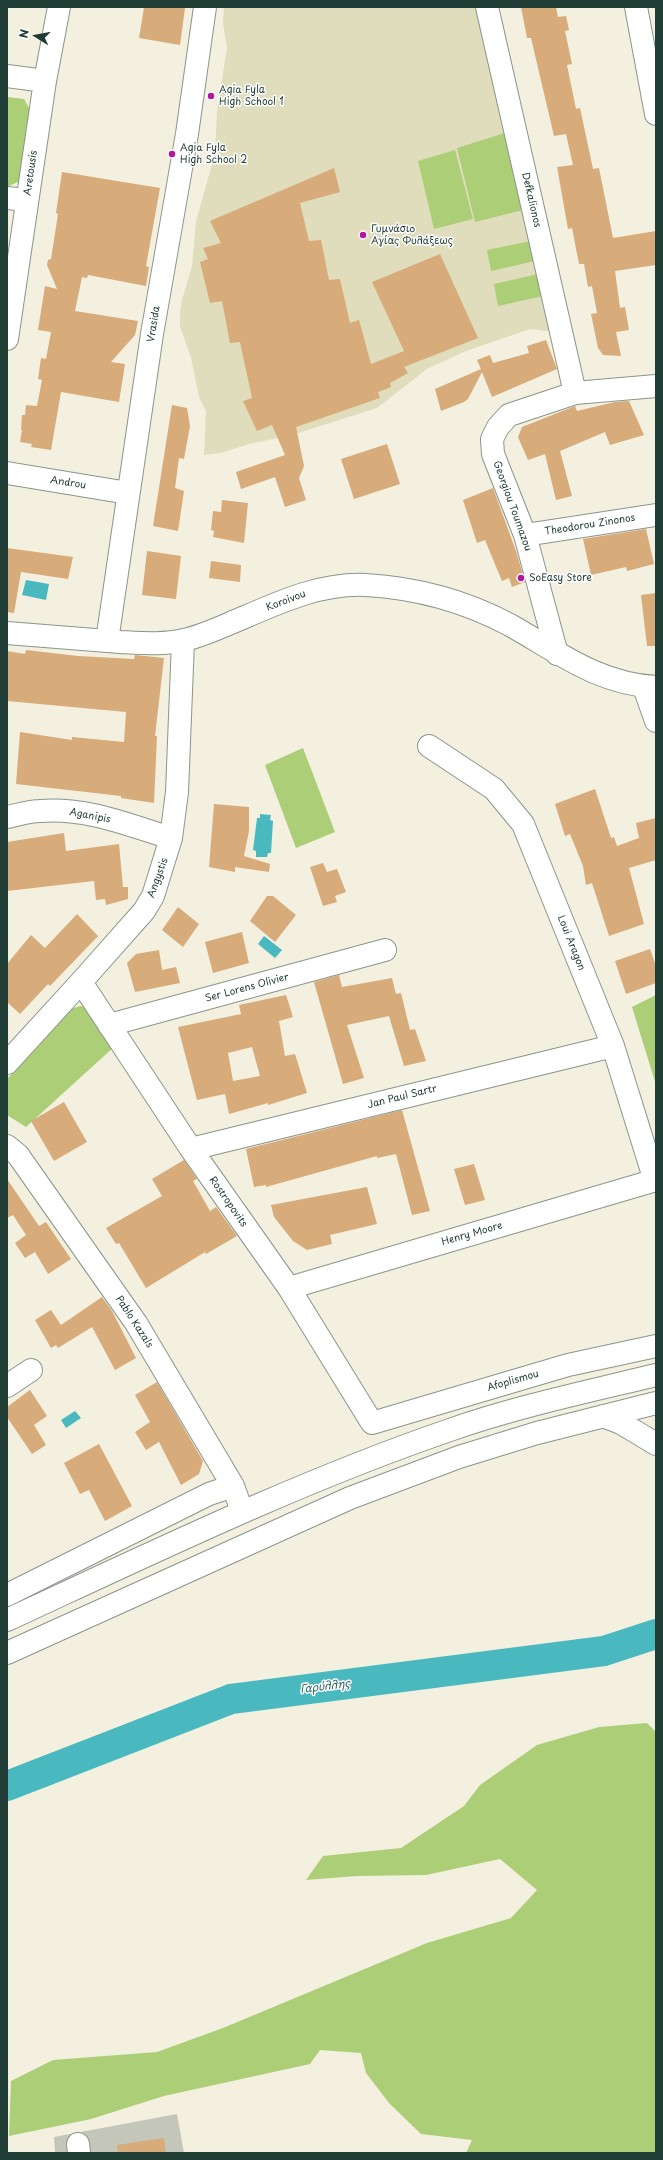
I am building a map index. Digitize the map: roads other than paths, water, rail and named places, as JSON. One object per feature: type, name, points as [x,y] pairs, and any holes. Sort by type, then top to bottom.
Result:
[{"type":"street","name":"Aretousis","points":[[7,334],[17,199],[45,81],[59,7]]},
{"type":"street","name":"Vrasida","points":[[107,641],[152,334],[187,134],[205,7]]},
{"type":"street","name":"Defkalionos","points":[[488,7],[575,392]]},
{"type":"street","points":[[636,7],[656,114]]},
{"type":"street","points":[[7,76],[45,81]]},
{"type":"street","name":"Georgiou Toumazou","points":[[557,654],[524,535],[492,454],[492,439],[498,427],[510,415],[575,392],[656,386]]},
{"type":"street","name":"Androu","points":[[7,473],[128,493]]},
{"type":"street","name":"Theodorou Zinonos","points":[[524,535],[656,515]]},
{"type":"street","name":"Koroivou","points":[[7,633],[145,643],[183,641],[216,631],[244,617],[308,592],[336,586],[366,585],[434,594],[466,605],[509,625],[557,654],[594,672],[650,687]]},
{"type":"street","name":"Angystis","points":[[7,1063],[144,911],[160,877],[171,838],[177,792],[183,641]]},
{"type":"street","points":[[650,687],[656,721]]},
{"type":"street","name":"Loui Aragon","points":[[429,746],[494,789],[523,824],[613,1046],[656,1180]]},
{"type":"street","name":"Aganipis","points":[[7,817],[40,811],[67,811],[101,816],[171,838]]},
{"type":"street","name":"Ser Lorens Olivier","points":[[110,1025],[385,950]]},
{"type":"street","name":"Rostropovits","points":[[81,982],[192,1149],[289,1288],[372,1423]]},
{"type":"street","name":"Jan Paul Sartr","points":[[192,1149],[613,1046]]},
{"type":"street","name":"Pablo Kazals","points":[[7,1146],[18,1155],[136,1323],[233,1486],[242,1510]]},
{"type":"street","name":"Henry Moore","points":[[289,1288],[656,1180]]},
{"type":"street","name":"Afoplismou","points":[[372,1423],[568,1365],[656,1346]]},
{"type":"street","points":[[7,1386],[31,1370]]},
{"type":"street","points":[[7,1620],[242,1510],[376,1457],[448,1430],[509,1411],[656,1375]]},
{"type":"street","points":[[7,1653],[350,1498],[459,1457],[537,1433],[656,1403]]},
{"type":"street","points":[[602,1416],[622,1423],[656,1444]]},
{"type":"street","points":[[7,1596],[209,1494],[233,1486]]},
{"type":"water","points":[[26,580],[49,584],[46,600],[22,595]]},
{"type":"water","points":[[260,814],[271,815],[270,820],[273,821],[271,853],[268,853],[267,857],[256,857],[256,851],[253,850],[257,818],[260,818]]},
{"type":"water","points":[[264,936],[282,950],[275,958],[258,944]]},
{"type":"water","points":[[75,1411],[81,1418],[66,1428],[61,1420]]},
{"type":"waterway","name":"Γαρύλλης","points":[[7,1786],[231,1699],[604,1651],[656,1634]]},
{"type":"place","name":"Agia Fyla High School 1","points":[[211,96]]},
{"type":"place","name":"Agia Fyla High School 2","points":[[172,154]]},
{"type":"place","name":"Γυμνάσιο Αγίας Φυλάξεως","points":[[363,235]]},
{"type":"place","name":"SoEasy Store","points":[[521,578]]}]
